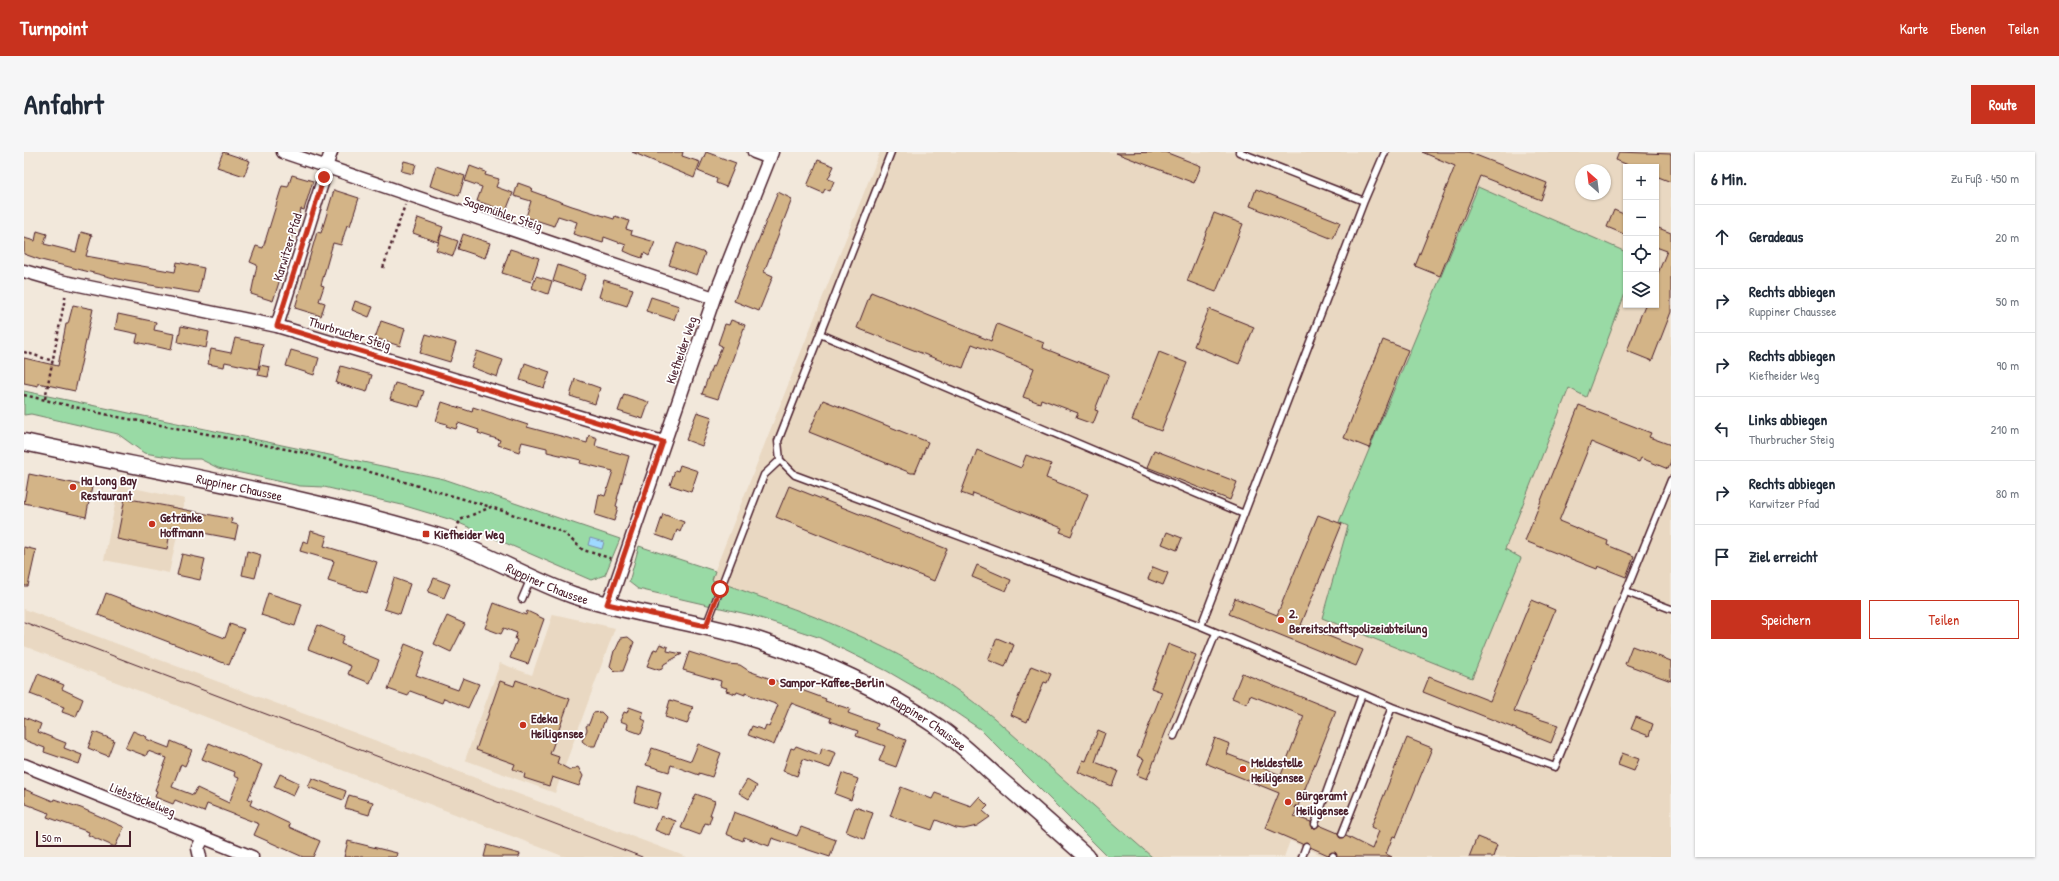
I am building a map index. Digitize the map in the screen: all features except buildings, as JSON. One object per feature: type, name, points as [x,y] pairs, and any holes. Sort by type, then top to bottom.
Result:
[{"type":"main road","name":"Ruppiner Chaussee","points":[[24,442],[347,512],[474,550],[531,578],[573,595],[706,626],[761,641],[820,663],[924,718],[964,748],[1087,857]]},
{"type":"street","name":"Sagemühler Steig","points":[[283,152],[325,172],[408,196],[714,298]]},
{"type":"street","name":"Karwitzer Pfad","points":[[277,326],[331,152]]},
{"type":"street","points":[[754,152],[771,155]]},
{"type":"street","name":"Kiefheider Weg","points":[[607,604],[714,298],[771,155]]},
{"type":"street","name":"Thurbrucher Steig","points":[[24,271],[68,283],[277,326],[663,442]]},
{"type":"street","name":"Liebstöckelweg","points":[[24,765],[252,857]]},
{"type":"street","points":[[200,857],[198,848],[203,838]]},
{"type":"lane","points":[[891,152],[778,441],[780,460],[795,475],[1201,626],[1392,707],[1555,767],[1671,480]]},
{"type":"lane","points":[[1239,152],[1364,201]]},
{"type":"lane","points":[[1201,626],[1364,201],[1385,152]]},
{"type":"lane","points":[[820,334],[1244,514]]},
{"type":"lane","points":[[706,626],[764,475],[780,460]]},
{"type":"lane","points":[[522,599],[531,578]]},
{"type":"lane","points":[[1626,592],[1671,609]]},
{"type":"lane","points":[[1174,736],[1216,632]]},
{"type":"lane","points":[[1316,824],[1362,694]]},
{"type":"lane","points":[[1342,834],[1392,707]]},
{"type":"lane","points":[[1302,857],[1306,846]]},
{"type":"path","points":[[383,268],[408,196]]},
{"type":"path","points":[[45,399],[68,283]]},
{"type":"path","points":[[24,352],[53,361]]},
{"type":"path","points":[[24,395],[113,416],[300,452],[491,507],[544,525],[564,533],[584,550],[622,562]]},
{"type":"path","points":[[451,542],[460,520],[491,507]]},
{"type":"path","points":[[1289,804],[1311,813],[1310,817]]},
{"type":"shaded area","points":[[880,152],[1671,152],[1671,857],[1326,857],[1290,841],[1284,857],[1152,857],[977,704],[936,676],[890,650],[831,623],[711,580]]},
{"type":"shaded area","points":[[119,485],[185,499],[169,573],[104,560]]},
{"type":"shaded area","points":[[24,609],[687,857],[565,857],[24,646]]},
{"type":"shaded area","points":[[553,614],[615,628],[555,793],[465,760],[500,663],[532,675]]},
{"type":"green space","points":[[1478,187],[1623,251],[1623,299],[1586,397],[1569,388],[1505,549],[1521,558],[1472,678],[1322,618],[1348,526],[1339,522]]},
{"type":"green space","points":[[24,391],[444,479],[620,539],[605,575],[591,580],[452,520],[402,505],[324,487],[300,486],[218,468],[200,459],[182,459],[144,453],[118,434],[31,414],[24,415]]},
{"type":"green space","points":[[639,546],[715,571],[712,580],[824,621],[913,663],[968,698],[994,718],[1152,857],[1108,857],[980,729],[940,702],[887,671],[818,637],[751,615],[638,589],[629,582]]},
{"type":"water","points":[[590,538],[604,542],[602,549],[588,545]]},
{"type":"tram line","points":[[24,622],[642,857]]},
{"type":"place","name":"Ha Long Bay Restaurant","points":[[73,487]]},
{"type":"place","name":"Getränke Hoffmann","points":[[152,524]]},
{"type":"place","name":"Kiefheider Weg","points":[[426,534]]},
{"type":"place","name":"2. Bereitschaftspolizeiabteilung","points":[[1281,620]]},
{"type":"place","name":"Sampor-Kaffee-Berlin","points":[[772,682]]},
{"type":"place","name":"Edeka Heiligensee","points":[[523,725]]},
{"type":"place","name":"Meldestelle Heiligensee","points":[[1243,769]]},
{"type":"place","name":"Bürgeramt Heiligensee","points":[[1288,802]]},
{"type":"route","points":[[324,177],[277,326],[663,442],[614,589],[607,604],[706,626],[720,589]]}]
